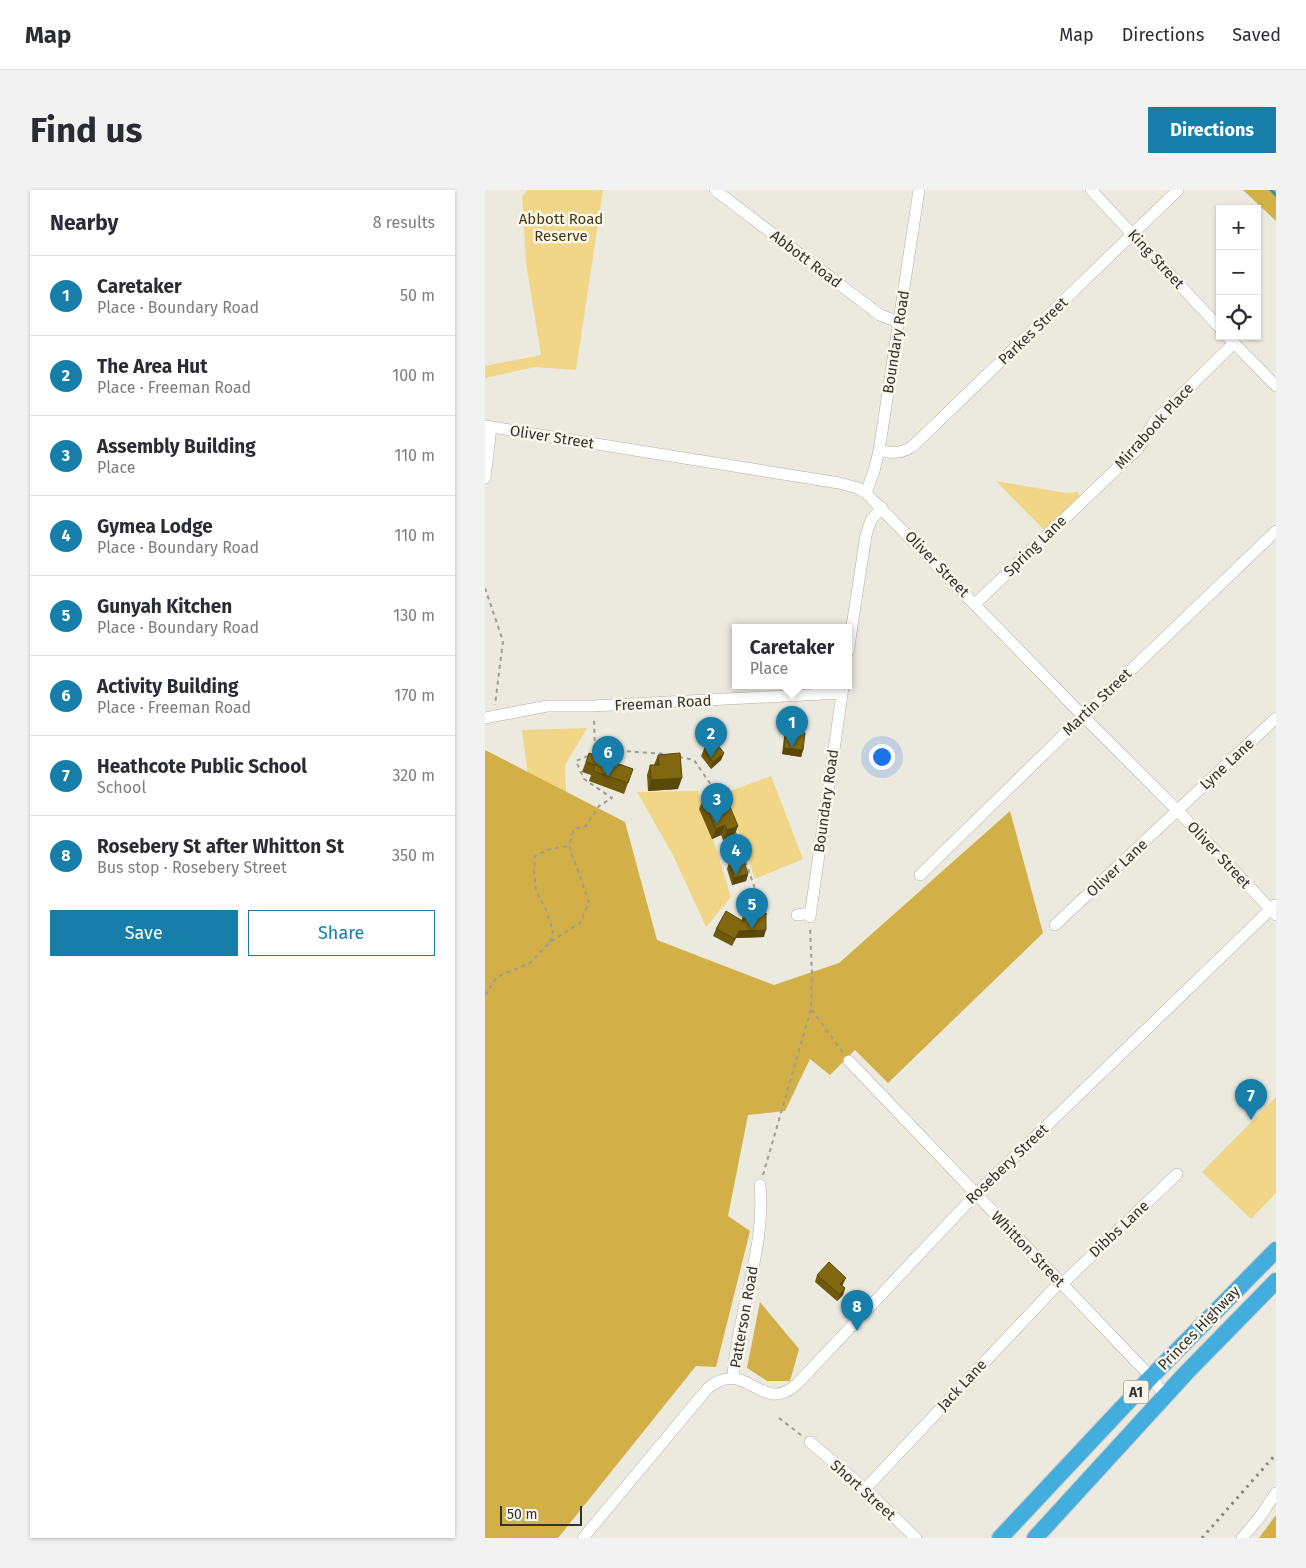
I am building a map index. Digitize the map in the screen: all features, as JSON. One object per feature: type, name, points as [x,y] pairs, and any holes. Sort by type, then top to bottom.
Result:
[{"type":"highway","name":"Princes Highway","points":[[1000,1538],[1151,1378],[1276,1250]]},
{"type":"highway","name":"Princes Highway","points":[[1035,1538],[1165,1395],[1276,1281]]},
{"type":"street","name":"Abbott Road","points":[[715,190],[880,316],[899,322]]},
{"type":"street","name":"Boundary Road","points":[[866,493],[879,451],[919,190]]},
{"type":"street","name":"King Street","points":[[1091,190],[1216,324]]},
{"type":"street","name":"Parkes Street","points":[[879,451],[894,453],[906,451],[913,446],[1178,190]]},
{"type":"street","points":[[1231,340],[1276,386]]},
{"type":"street","name":"Mirrabook Place","points":[[1096,488],[1137,450],[1155,421],[1231,340]]},
{"type":"street","points":[[485,478],[488,426]]},
{"type":"street","name":"Oliver Street","points":[[488,426],[839,483],[858,488],[882,508],[1083,716],[1274,909]]},
{"type":"street","name":"Spring Lane","points":[[975,604],[1096,488]]},
{"type":"street","points":[[852,626],[866,535],[871,520],[882,508]]},
{"type":"street","name":"Martin Street","points":[[920,875],[1276,531]]},
{"type":"street","name":"Boundary Road","points":[[810,915],[842,690]]},
{"type":"street","name":"Freeman Road","points":[[489,717],[547,706],[593,706],[842,690]]},
{"type":"street","name":"Lyne Lane","points":[[1178,810],[1276,718]]},
{"type":"street","name":"Oliver Lane","points":[[1055,924],[1178,810]]},
{"type":"street","name":"Rosebery Street","points":[[733,1377],[771,1394],[785,1393],[791,1390],[976,1194],[1274,909]]},
{"type":"street","points":[[797,915],[810,915]]},
{"type":"street","name":"Whitton Street","points":[[849,1061],[1151,1378],[1165,1395]]},
{"type":"street","name":"Dibbs Lane","points":[[1061,1283],[1177,1174]]},
{"type":"street","name":"Patterson Road","points":[[583,1538],[707,1388],[721,1380],[733,1377],[735,1355],[759,1233],[760,1185]]},
{"type":"street","name":"Jack Lane","points":[[865,1489],[1061,1283]]},
{"type":"street","name":"Short Street","points":[[810,1442],[865,1489],[916,1538]]},
{"type":"street","points":[[1242,1538],[1259,1518],[1276,1493]]},
{"type":"path","points":[[485,588],[503,641],[489,717]]},
{"type":"path","points":[[485,995],[497,978],[530,963],[551,942],[580,922],[589,902],[569,846],[574,829],[586,826],[599,806],[612,798],[584,779],[576,761],[595,753],[593,706]]},
{"type":"path","points":[[595,749],[667,755]]},
{"type":"path","points":[[676,756],[694,760],[721,798]]},
{"type":"path","points":[[733,825],[761,909]]},
{"type":"path","points":[[551,942],[553,931],[546,910],[536,891],[535,856],[551,849],[569,846]]},
{"type":"path","points":[[758,917],[755,899],[761,909],[765,909],[766,917]]},
{"type":"path","points":[[760,1185],[811,1009],[810,915]]},
{"type":"path","points":[[811,1009],[849,1061]]},
{"type":"path","points":[[779,1418],[810,1442]]},
{"type":"green space","name":"Abbott Road Reserve","points":[[527,190],[603,190],[576,370],[535,367],[485,378],[485,366],[541,355],[526,263],[522,197]]},
{"type":"green space","points":[[996,481],[1066,493],[1078,492],[1080,497],[1044,530]]},
{"type":"green space","points":[[587,728],[565,765],[567,816],[530,790],[522,730]]},
{"type":"green space","points":[[771,776],[803,859],[755,879],[725,793]]},
{"type":"green space","points":[[698,791],[731,897],[706,927],[673,855],[637,792]]},
{"type":"green space","points":[[1276,1097],[1276,1193],[1251,1219],[1202,1172]]},
{"type":"shaded area","points":[[1243,190],[1276,190],[1276,221],[1261,205]]},
{"type":"shaded area","points":[[485,750],[625,822],[657,940],[774,985],[839,963],[1010,811],[1043,933],[888,1083],[855,1050],[830,1075],[810,1059],[785,1111],[748,1115],[728,1216],[750,1231],[716,1367],[696,1366],[558,1538],[485,1538]]},
{"type":"shaded area","points":[[760,1302],[799,1349],[790,1381],[767,1381],[747,1368]]},
{"type":"shaded area","points":[[1276,1515],[1276,1538],[1259,1538]]},
{"type":"building","points":[[786,730],[805,733],[803,750],[784,748]]},
{"type":"building","points":[[714,740],[724,753],[713,762],[704,749]]},
{"type":"building","points":[[589,753],[633,769],[628,783],[593,771],[595,765],[586,762]]},
{"type":"building","points":[[680,753],[682,778],[651,780],[650,765],[659,765],[658,755]]},
{"type":"building","points":[[723,790],[738,826],[727,830],[725,825],[716,829],[703,799]]},
{"type":"building","points":[[743,858],[748,874],[734,878],[729,862]]},
{"type":"building","points":[[726,911],[744,922],[744,914],[766,913],[766,930],[739,931],[735,939],[716,929]]},
{"type":"building","points":[[829,1262],[846,1278],[840,1284],[845,1288],[840,1295],[817,1275]]},
{"type":"waterway","points":[[1271,190],[1276,195]]},
{"type":"railway","points":[[1202,1538],[1276,1454]]},
{"type":"place","name":"Caretaker","points":[[792,747]]},
{"type":"place","name":"The Area Hut","points":[[711,758]]},
{"type":"place","name":"Activity Building","points":[[608,777]]},
{"type":"place","name":"Assembly Building","points":[[717,824]]},
{"type":"place","name":"Gymea Lodge","points":[[736,875]]},
{"type":"place","name":"Gunyah Kitchen","points":[[752,929]]},
{"type":"place","name":"Heathcote Public School","points":[[1251,1120]]},
{"type":"place","name":"Rosebery St after Whitton St","points":[[857,1331]]}]
